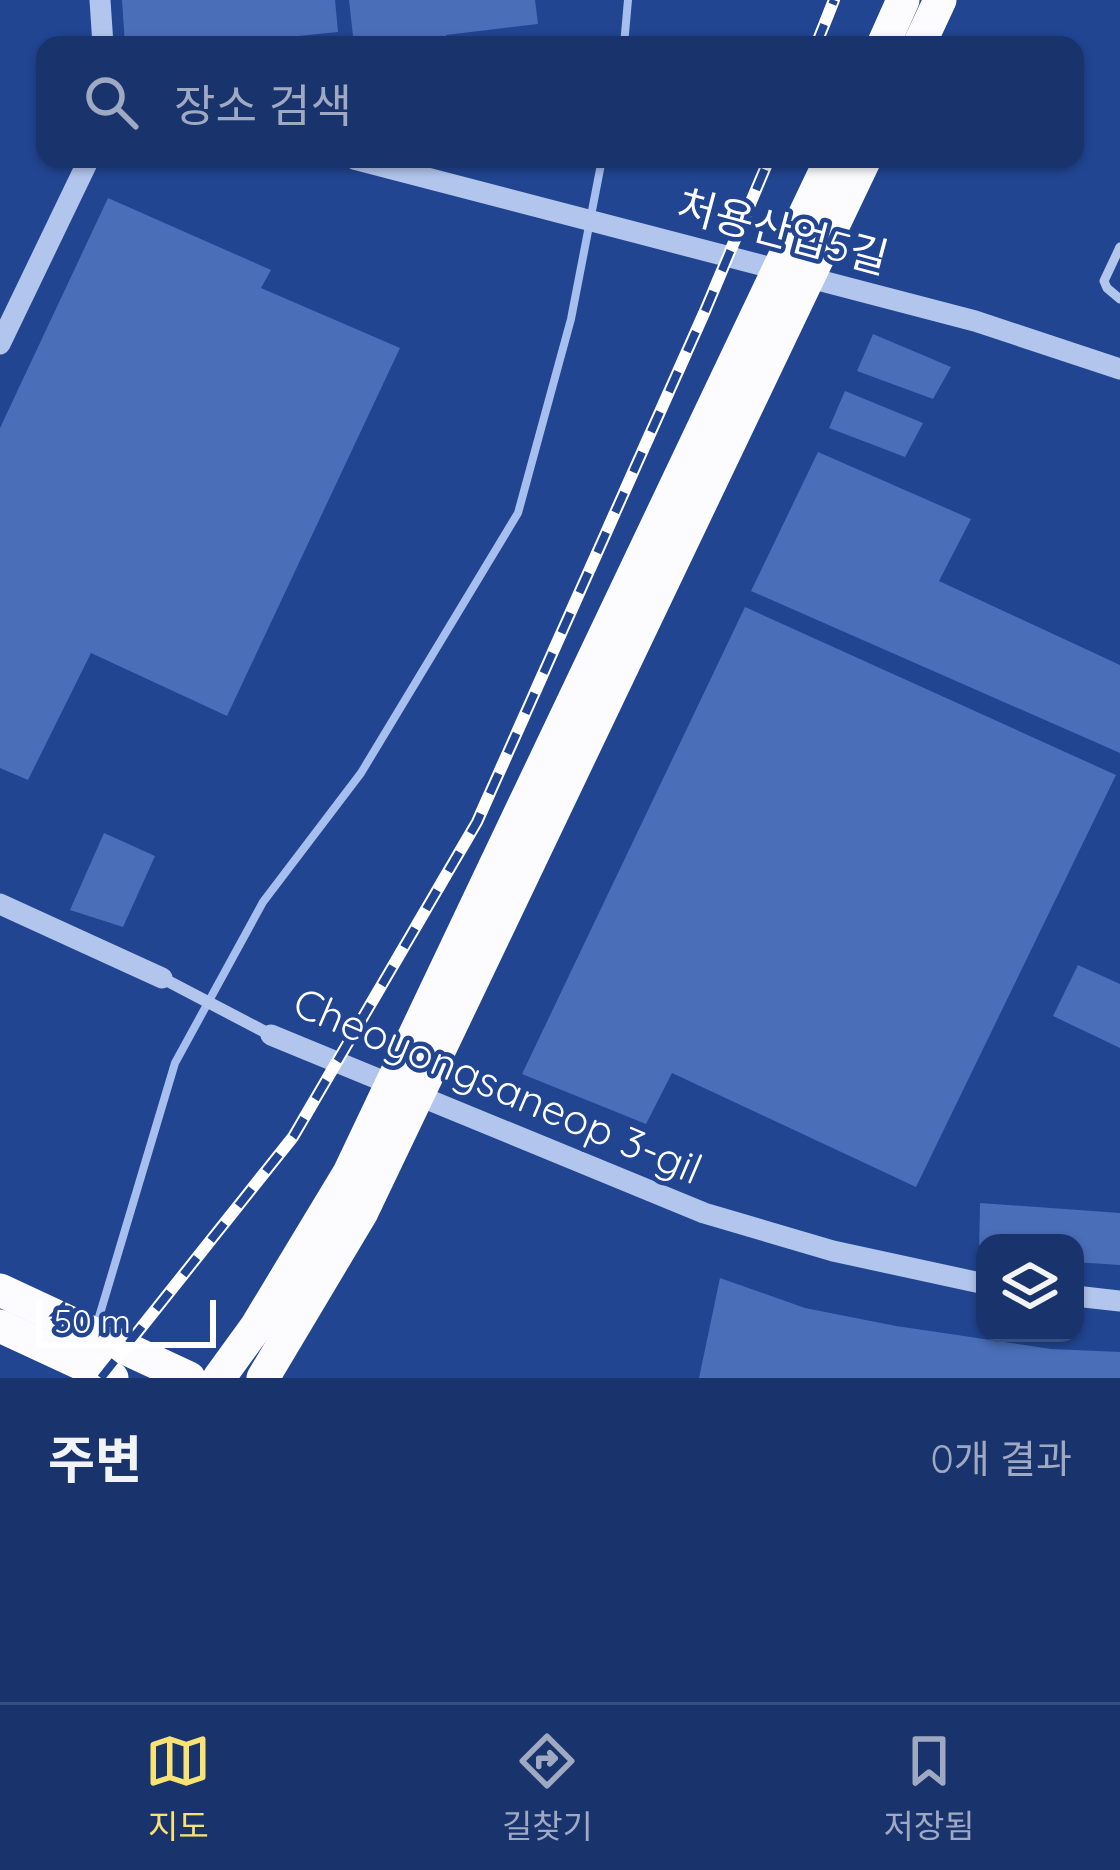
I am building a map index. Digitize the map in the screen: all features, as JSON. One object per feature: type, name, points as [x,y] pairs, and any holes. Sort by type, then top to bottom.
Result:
[{"type":"highway","points":[[887,36],[903,0]]},
{"type":"highway","points":[[923,36],[940,0]]},
{"type":"highway","points":[[219,1378],[256,1327],[349,1173],[827,168]]},
{"type":"highway","points":[[263,1378],[362,1212],[861,168]]},
{"type":"highway","points":[[0,1290],[37,1325],[112,1378]]},
{"type":"highway","points":[[0,1326],[37,1325],[174,1371]]},
{"type":"street","points":[[100,0],[102,36]]},
{"type":"street","points":[[0,344],[85,168]]},
{"type":"street","name":"처용산업5길","points":[[389,168],[975,321],[1120,369]]},
{"type":"street","name":"Cheoyongsaneop 3-gil","points":[[0,904],[162,978],[272,1035],[704,1214],[833,1251],[976,1282]]},
{"type":"street","points":[[1084,1297],[1120,1300]]},
{"type":"lane","points":[[1120,247],[1104,281],[1120,299]]},
{"type":"building","points":[[122,0],[335,0],[338,32],[124,36]]},
{"type":"building","points":[[349,0],[535,0],[538,24],[446,36],[353,36]]},
{"type":"building","points":[[108,198],[271,270],[261,288],[400,348],[227,716],[91,653],[28,780],[0,768],[0,428]]},
{"type":"building","points":[[873,334],[951,367],[933,399],[857,371]]},
{"type":"building","points":[[845,391],[923,423],[905,457],[829,428]]},
{"type":"building","points":[[818,452],[971,519],[939,581],[1120,665],[1120,753],[751,591]]},
{"type":"building","points":[[745,607],[1116,775],[916,1187],[672,1073],[646,1124],[522,1074]]},
{"type":"building","points":[[104,833],[155,856],[123,927],[70,910]]},
{"type":"building","points":[[1078,965],[1120,984],[1120,1048],[1053,1016]]},
{"type":"building","points":[[980,1203],[1120,1213],[1120,1265],[1084,1263],[1084,1234],[979,1234]]},
{"type":"building","points":[[720,1278],[805,1308],[976,1338],[976,1342],[1120,1352],[1120,1378],[699,1378]]},
{"type":"waterway","points":[[625,36],[628,0]]},
{"type":"waterway","points":[[96,1327],[175,1063],[263,902],[361,773],[518,513],[571,319],[600,168]]},
{"type":"railway","points":[[820,36],[834,0]]},
{"type":"railway","points":[[101,1378],[293,1137],[477,822],[765,168]]}]
